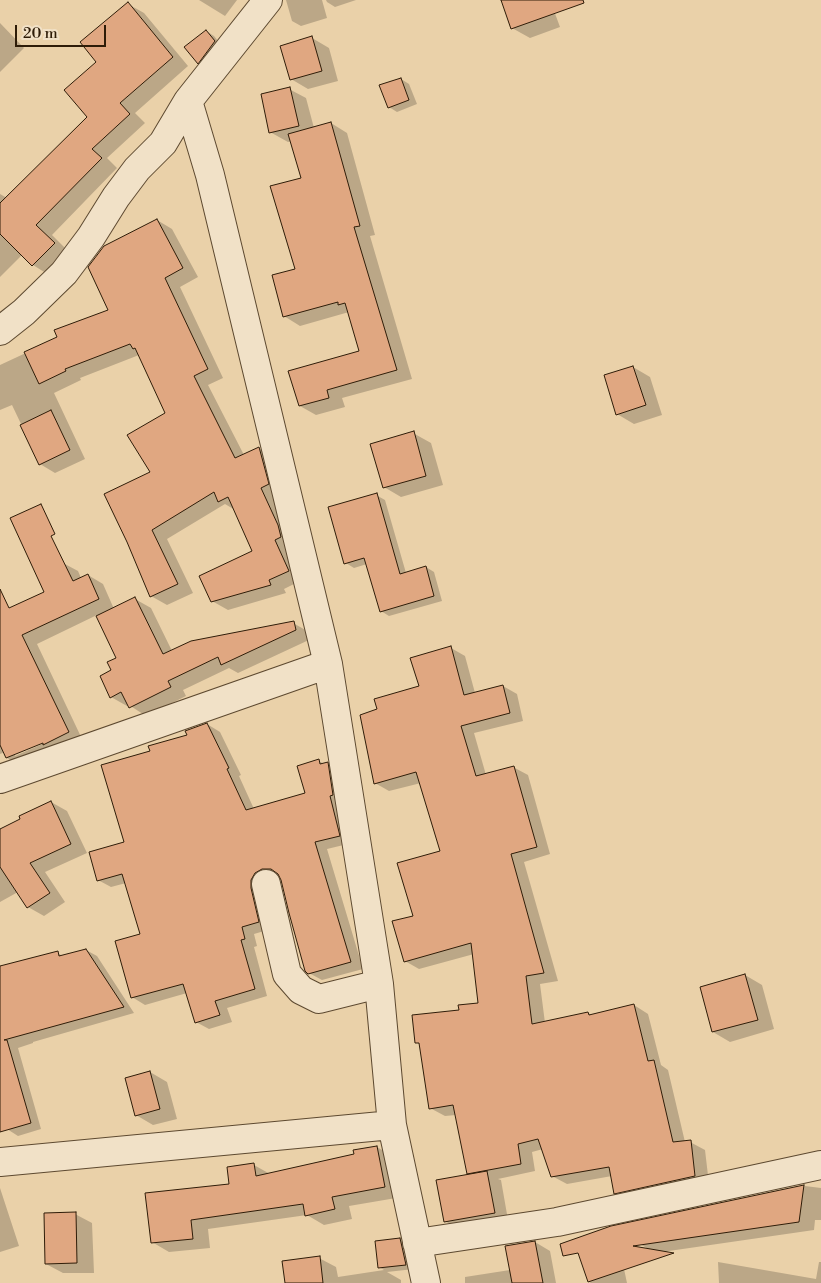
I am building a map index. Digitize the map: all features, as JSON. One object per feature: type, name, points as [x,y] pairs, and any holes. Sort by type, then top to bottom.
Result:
[{"type":"street","points":[[0,331],[24,312],[64,274],[91,237],[116,197],[137,169],[163,143],[188,101],[268,0]]},
{"type":"street","points":[[188,101],[210,175],[328,664],[379,984],[392,1125],[426,1283]]},
{"type":"street","points":[[0,779],[328,664]]},
{"type":"street","points":[[266,884],[287,974],[301,990],[319,999],[379,984]]},
{"type":"street","points":[[0,1162],[392,1125]]},
{"type":"street","points":[[417,1243],[557,1222],[821,1166]]},
{"type":"building","points":[[501,0],[583,0],[584,3],[511,29]]},
{"type":"building","points":[[128,2],[173,57],[120,103],[130,114],[92,149],[102,158],[36,225],[55,243],[32,266],[0,234],[0,203],[87,117],[64,90],[96,62],[80,42]]},
{"type":"building","points":[[206,30],[215,41],[198,64],[184,47]]},
{"type":"building","points":[[312,36],[322,71],[290,80],[280,46]]},
{"type":"building","points":[[401,78],[409,100],[388,108],[379,85]]},
{"type":"building","points":[[290,87],[299,126],[269,133],[261,94]]},
{"type":"building","points":[[331,122],[360,226],[354,227],[397,370],[327,390],[329,398],[299,406],[288,371],[359,351],[345,303],[338,305],[338,302],[283,317],[272,275],[295,269],[270,186],[301,178],[288,134]]},
{"type":"building","points":[[157,219],[183,268],[165,278],[208,369],[194,376],[235,458],[259,447],[269,484],[261,488],[278,525],[281,537],[275,540],[289,571],[269,580],[271,585],[211,602],[199,576],[252,551],[228,497],[218,502],[214,492],[152,530],[178,584],[150,597],[104,494],[150,472],[127,435],[165,413],[135,348],[133,349],[130,344],[65,369],[66,371],[39,384],[24,352],[57,337],[54,330],[108,310],[88,267],[104,246]]},
{"type":"building","points":[[633,366],[646,405],[616,415],[604,375]]},
{"type":"building","points":[[51,410],[70,450],[39,465],[20,425]]},
{"type":"building","points":[[414,431],[426,476],[383,488],[370,444]]},
{"type":"building","points":[[377,493],[400,574],[426,566],[434,596],[380,612],[364,558],[344,564],[328,507]]},
{"type":"building","points":[[41,504],[55,534],[51,536],[73,581],[88,574],[99,599],[22,635],[69,732],[43,745],[43,743],[6,758],[0,745],[0,589],[9,608],[44,592],[10,518]]},
{"type":"building","points":[[135,597],[163,654],[191,641],[294,621],[296,630],[221,665],[218,657],[168,681],[171,687],[129,708],[121,692],[110,698],[100,676],[111,670],[107,662],[116,658],[96,616]]},
{"type":"building","points":[[451,646],[464,695],[503,685],[510,713],[461,726],[476,776],[514,766],[537,847],[511,854],[544,973],[526,976],[532,1024],[588,1012],[589,1015],[634,1004],[648,1061],[654,1060],[673,1142],[691,1140],[695,1176],[614,1194],[609,1167],[551,1177],[538,1139],[518,1144],[521,1164],[467,1174],[453,1105],[429,1109],[419,1043],[415,1043],[412,1015],[459,1010],[458,1005],[478,1003],[471,943],[404,962],[392,921],[413,916],[397,863],[440,851],[416,772],[374,784],[360,715],[377,709],[374,699],[419,686],[410,658]]},
{"type":"building","points":[[207,723],[229,768],[227,769],[246,810],[305,793],[297,766],[319,759],[320,764],[328,762],[333,795],[330,796],[340,836],[315,842],[351,962],[308,974],[305,971],[281,880],[278,874],[271,869],[262,869],[255,873],[251,880],[259,922],[242,927],[245,939],[241,940],[255,989],[215,1001],[220,1015],[195,1023],[183,984],[131,998],[115,941],[140,934],[122,874],[97,881],[89,852],[124,842],[101,765],[150,751],[148,746],[187,735],[185,731]]},
{"type":"building","points":[[51,801],[71,844],[30,863],[50,893],[27,908],[0,867],[0,829],[20,819],[19,816]]},
{"type":"building","points":[[86,949],[124,1007],[4,1040],[7,1040],[31,1123],[0,1132],[0,966],[58,951],[59,956]]},
{"type":"building","points":[[745,974],[758,1020],[712,1032],[700,987]]},
{"type":"building","points":[[150,1071],[160,1109],[135,1116],[125,1078]]},
{"type":"building","points":[[377,1146],[385,1187],[332,1197],[335,1209],[305,1216],[303,1204],[191,1220],[193,1239],[151,1243],[145,1193],[229,1184],[227,1167],[254,1163],[256,1176],[354,1154],[353,1150]]},
{"type":"building","points":[[487,1171],[495,1213],[444,1222],[436,1180]]},
{"type":"building","points":[[804,1185],[799,1222],[633,1246],[674,1253],[588,1282],[578,1253],[563,1256],[560,1244],[611,1226]]},
{"type":"building","points":[[76,1212],[77,1263],[45,1264],[44,1213]]},
{"type":"building","points":[[400,1238],[406,1265],[378,1268],[375,1241]]},
{"type":"building","points":[[535,1241],[543,1283],[512,1283],[505,1246]]},
{"type":"building","points":[[320,1256],[323,1283],[285,1283],[282,1261]]}]
